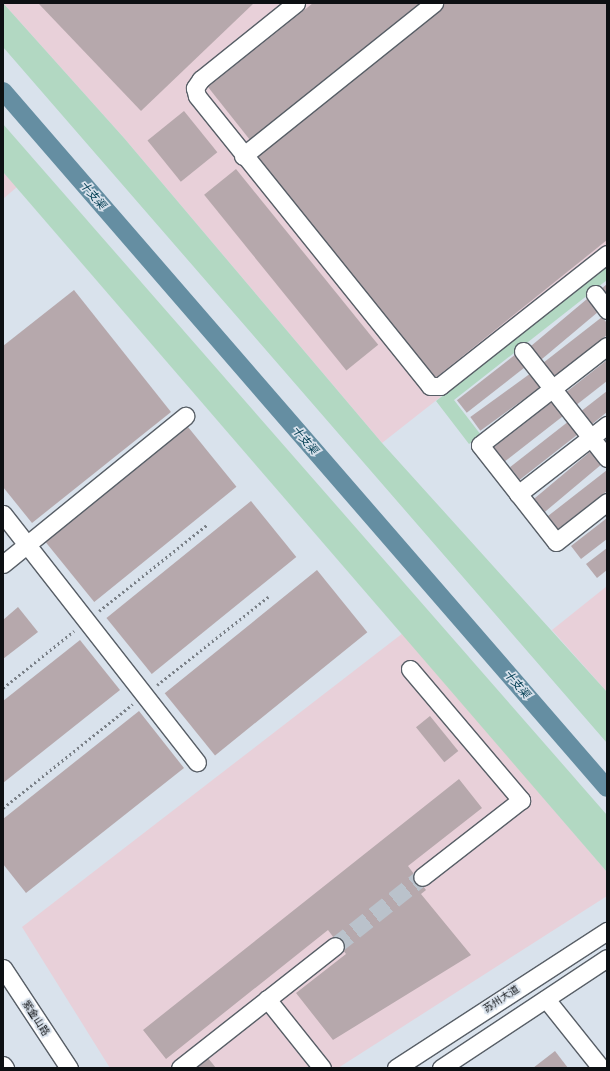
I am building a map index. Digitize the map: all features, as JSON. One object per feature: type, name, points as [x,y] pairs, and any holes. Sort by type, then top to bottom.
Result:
[{"type":"street","points":[[296,3],[201,79],[195,88],[201,105],[430,386],[440,386],[607,254]]},
{"type":"street","points":[[243,156],[434,3]]},
{"type":"street","points":[[595,294],[607,310]]},
{"type":"street","points":[[607,346],[480,445],[556,542],[607,502]]},
{"type":"street","points":[[523,351],[607,458]]},
{"type":"street","points":[[3,564],[185,416]]},
{"type":"street","points":[[518,494],[607,425]]},
{"type":"street","points":[[3,514],[198,762]]},
{"type":"street","points":[[410,669],[521,800],[422,877]]},
{"type":"street","name":"苏州大道","points":[[396,1068],[607,931]]},
{"type":"street","points":[[180,1068],[335,946]]},
{"type":"street","points":[[441,1068],[607,958]]},
{"type":"street","name":"紫金山路","points":[[3,968],[69,1068]]},
{"type":"street","points":[[267,999],[322,1068]]},
{"type":"street","points":[[546,999],[601,1068]]},
{"type":"path","points":[[3,688],[208,524]]},
{"type":"shaded area","points":[[3,3],[607,3],[607,266],[382,443],[124,138]]},
{"type":"shaded area","points":[[3,172],[17,187],[3,199]]},
{"type":"shaded area","points":[[607,586],[607,692],[552,630]]},
{"type":"shaded area","points":[[403,633],[607,872],[607,896],[338,1068],[110,1068],[22,927]]},
{"type":"green space","points":[[3,3],[124,138],[382,443],[607,692],[607,743],[3,47]]},
{"type":"green space","points":[[3,124],[607,815],[607,872],[3,172]]},
{"type":"green space","points":[[607,266],[607,280],[454,400],[481,435],[469,444],[436,401]]},
{"type":"building","points":[[38,3],[254,3],[141,111]]},
{"type":"building","points":[[313,3],[421,3],[250,140],[208,87]]},
{"type":"building","points":[[444,3],[607,3],[607,240],[434,379],[255,154]]},
{"type":"building","points":[[184,111],[217,152],[181,182],[147,141]]},
{"type":"building","points":[[236,169],[378,345],[346,370],[204,195]]},
{"type":"building","points":[[607,284],[607,297],[601,289]]},
{"type":"building","points":[[74,290],[171,412],[32,523],[3,487],[3,346]]},
{"type":"building","points":[[587,299],[598,312],[540,360],[530,347]]},
{"type":"building","points":[[602,317],[607,323],[607,335],[554,377],[543,363]]},
{"type":"building","points":[[516,354],[526,367],[467,413],[457,400]]},
{"type":"building","points":[[607,360],[607,381],[575,406],[565,393]]},
{"type":"building","points":[[531,373],[541,387],[480,431],[470,417]]},
{"type":"building","points":[[607,391],[607,412],[591,425],[580,412]]},
{"type":"building","points":[[553,401],[564,415],[505,461],[494,447]]},
{"type":"building","points":[[569,421],[579,434],[520,480],[510,467]]},
{"type":"building","points":[[188,427],[236,487],[94,602],[46,542]]},
{"type":"building","points":[[591,451],[602,464],[544,512],[534,499]]},
{"type":"building","points":[[607,470],[607,491],[558,529],[548,516]]},
{"type":"building","points":[[251,501],[296,557],[152,674],[106,618]]},
{"type":"building","points":[[607,518],[607,539],[581,559],[571,546]]},
{"type":"building","points":[[607,548],[607,570],[597,578],[586,564]]},
{"type":"building","points":[[317,570],[367,632],[215,756],[165,693]]},
{"type":"building","points":[[18,607],[38,632],[3,659],[3,620]]},
{"type":"building","points":[[80,640],[120,690],[3,783],[3,701]]},
{"type":"building","points":[[139,711],[184,768],[26,893],[3,864],[3,819]]},
{"type":"building","points":[[430,716],[458,751],[444,762],[416,727]]},
{"type":"building","points":[[459,779],[482,808],[408,866],[426,890],[421,894],[471,955],[333,1040],[296,993],[346,954],[328,930],[166,1059],[143,1030]]},
{"type":"building","points":[[555,1051],[568,1068],[533,1068]]},
{"type":"building","points":[[208,1058],[216,1068],[195,1068]]},
{"type":"waterway","name":"十支渠","points":[[3,91],[607,788]]},
{"type":"tunnel","points":[[335,946],[422,877]]}]
